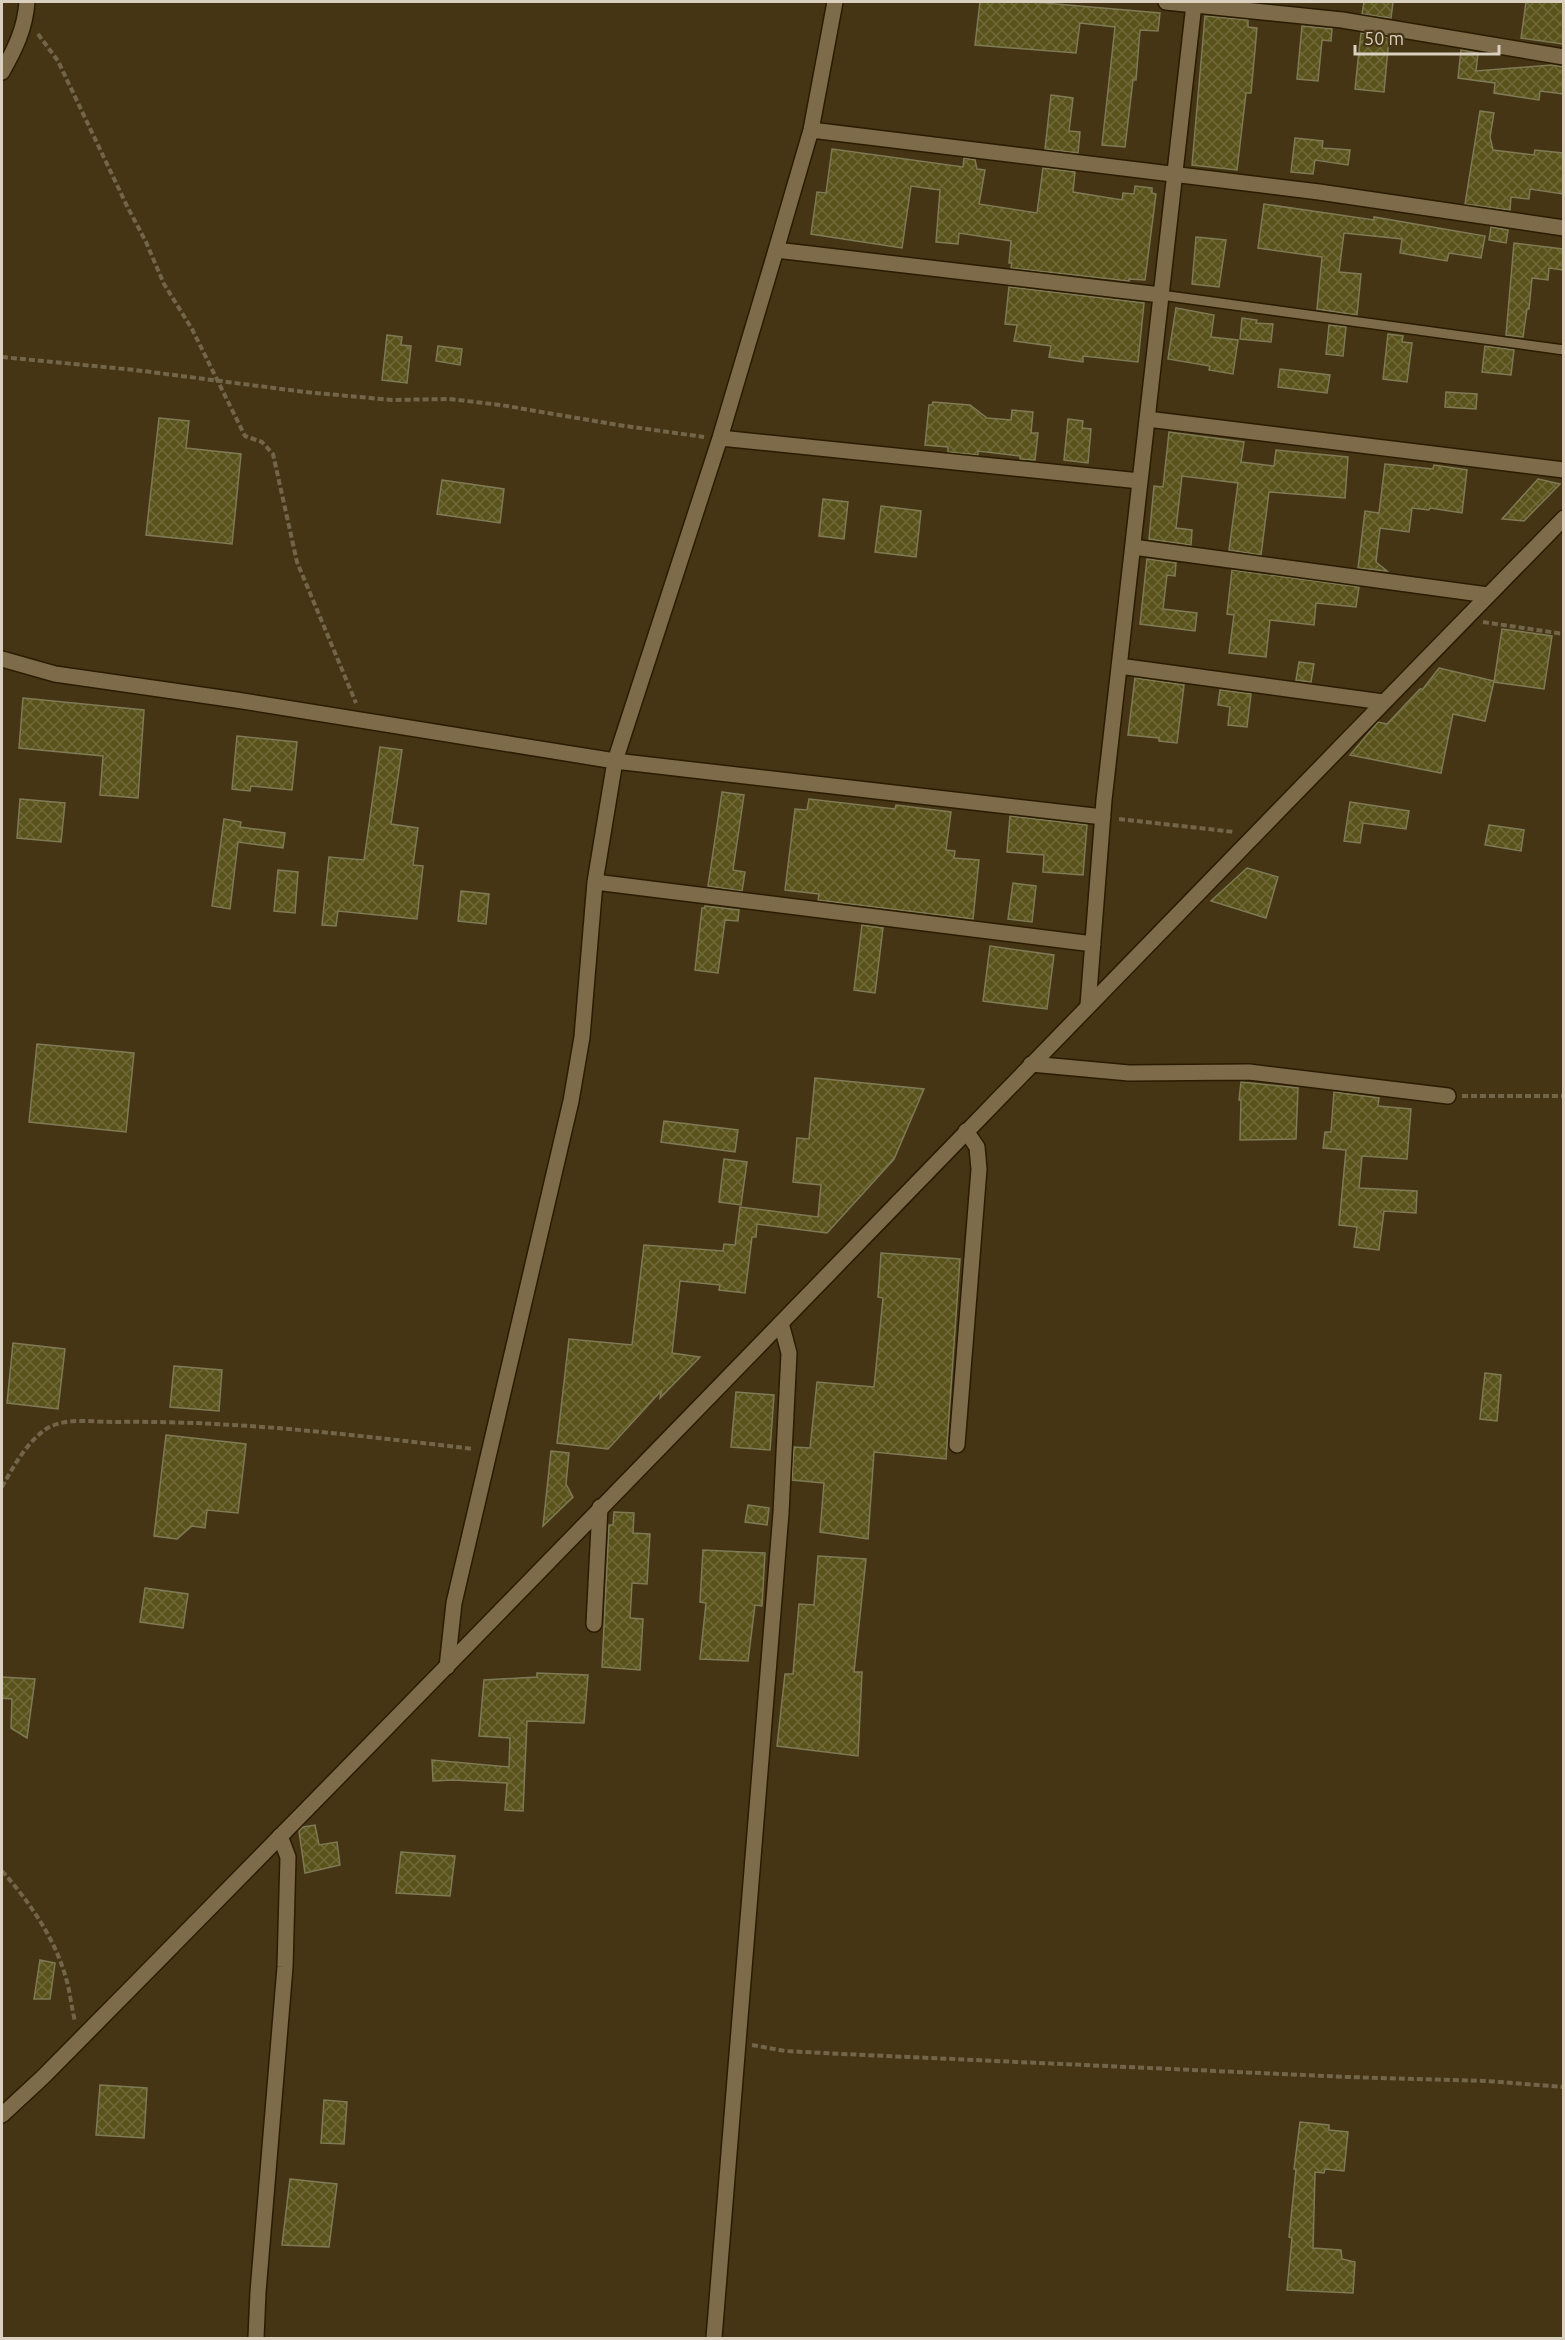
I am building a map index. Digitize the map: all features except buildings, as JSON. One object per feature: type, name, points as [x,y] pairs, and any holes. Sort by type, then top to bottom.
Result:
[{"type":"street","points":[[447,1667],[454,1603],[571,1101],[582,1037],[594,882],[615,761],[720,438],[811,130],[835,2]]},
{"type":"street","points":[[1166,2],[1211,4],[1342,20],[1563,57]]},
{"type":"street","points":[[1088,1005],[1103,817],[1194,4]]},
{"type":"street","points":[[2,72],[18,44],[27,9]]},
{"type":"street","points":[[811,130],[1319,192],[1563,228]]},
{"type":"street","points":[[776,250],[1161,295]]},
{"type":"street","points":[[1147,419],[1563,470]]},
{"type":"street","points":[[720,438],[1140,481]]},
{"type":"street","points":[[2,2115],[80,2040],[447,1667],[1563,518]]},
{"type":"street","points":[[1132,548],[1488,595]]},
{"type":"street","points":[[2,659],[55,674],[363,720],[615,761],[1103,817]]},
{"type":"street","points":[[1119,666],[1383,702]]},
{"type":"street","points":[[594,882],[1093,944]]},
{"type":"street","points":[[1031,1064],[1129,1073],[1249,1072],[1448,1096]]},
{"type":"street","points":[[957,1445],[979,1169],[977,1147],[966,1131]]},
{"type":"street","points":[[714,2338],[740,2043],[781,1513],[789,1353],[781,1323]]},
{"type":"street","points":[[594,1624],[600,1507]]},
{"type":"street","points":[[256,2338],[285,1967],[288,1857],[280,1836]]},
{"type":"lane","points":[[1161,295],[1563,350]]},
{"type":"path","points":[[27,9],[58,61],[164,284],[192,328],[216,381],[245,436],[262,442],[273,454],[297,562],[363,720]]},
{"type":"path","points":[[2,357],[362,398],[449,399],[501,405],[674,434],[720,438]]},
{"type":"path","points":[[1465,619],[1563,634]]},
{"type":"path","points":[[1103,817],[1254,834]]},
{"type":"path","points":[[1448,1096],[1563,1096]]},
{"type":"path","points":[[2,1487],[26,1449],[46,1430],[63,1422],[165,1421],[249,1426],[336,1433],[490,1451]]},
{"type":"path","points":[[2,1871],[17,1888],[51,1940],[65,1974],[80,2040]]},
{"type":"path","points":[[740,2043],[786,2051],[1335,2077],[1487,2081],[1563,2087]]}]
